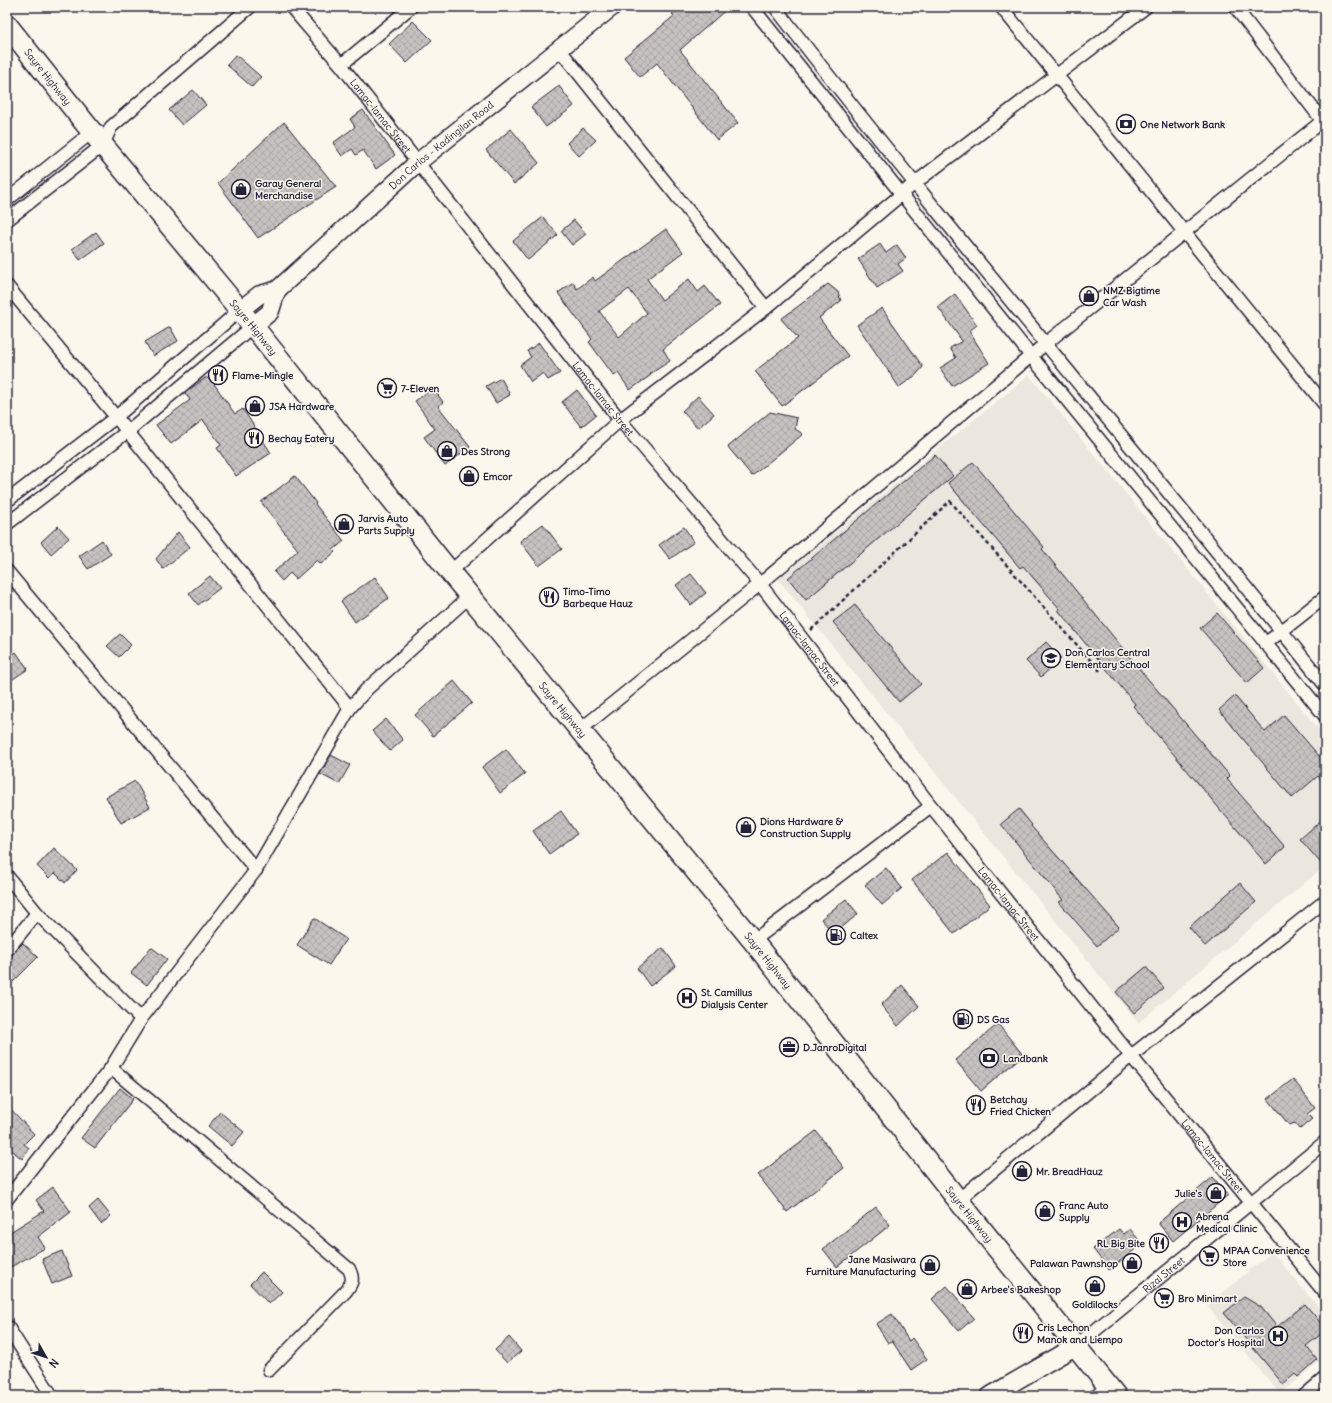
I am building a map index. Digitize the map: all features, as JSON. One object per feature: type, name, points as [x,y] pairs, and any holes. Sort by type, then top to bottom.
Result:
[{"type":"highway","name":"Sayre Highway","points":[[7,26],[97,139],[253,326],[450,572],[581,729],[753,940],[958,1200],[1112,1390]]},
{"type":"main road","name":"Don Carlos - Kadingilan Road","points":[[277,290],[417,163],[612,7]]},
{"type":"main road","points":[[240,310],[259,295],[277,290]]},
{"type":"main road","points":[[253,326],[270,312],[277,290]]},
{"type":"main road","points":[[990,1396],[1076,1346]]},
{"type":"street","points":[[7,220],[97,139],[250,7]]},
{"type":"street","name":"Lamac-lamac Street","points":[[291,7],[341,65],[620,420],[760,584],[931,806],[1131,1056],[1325,1293]]},
{"type":"street","points":[[341,65],[411,7]]},
{"type":"street","points":[[752,7],[903,193],[1031,356],[1325,716]]},
{"type":"street","points":[[775,7],[1045,344],[1170,493],[1325,686]]},
{"type":"street","points":[[1000,7],[1325,405]]},
{"type":"street","points":[[450,572],[620,420],[766,308],[915,183],[1056,74],[1146,7]]},
{"type":"street","points":[[581,729],[760,584],[1045,344],[1324,121],[1235,7]]},
{"type":"street","points":[[560,50],[766,308]]},
{"type":"street","points":[[7,200],[97,139]]},
{"type":"street","points":[[7,286],[128,431],[350,708]]},
{"type":"street","points":[[7,501],[116,417],[240,310]]},
{"type":"street","points":[[7,524],[128,431],[253,326]]},
{"type":"street","points":[[7,572],[256,870]]},
{"type":"street","points":[[7,1199],[111,1068],[141,1019],[256,870],[350,708],[366,689],[470,596]]},
{"type":"street","points":[[1265,644],[1325,597]]},
{"type":"street","points":[[753,940],[931,806]]},
{"type":"street","points":[[7,876],[37,913],[141,1019]]},
{"type":"street","points":[[958,1200],[1131,1056],[1325,901]]},
{"type":"street","points":[[7,950],[37,913]]},
{"type":"street","points":[[111,1068],[349,1269],[352,1276],[352,1283],[346,1291],[270,1370]]},
{"type":"street","name":"Rizal Street","points":[[1076,1346],[1325,1142]]},
{"type":"street","points":[[7,1326],[52,1396]]},
{"type":"street","points":[[1304,1396],[1325,1378]]},
{"type":"lane","points":[[1091,1396],[1112,1390]]},
{"type":"path","points":[[802,638],[950,502],[1100,671]]},
{"type":"shaded area","name":"Don Carlos Central Elementary School","points":[[1029,375],[1325,737],[1325,866],[1138,1023],[778,579]]},
{"type":"shaded area","name":"Don Carlos Doctor's Hospital","points":[[1272,1252],[1325,1315],[1325,1357],[1280,1394],[1207,1306]]},
{"type":"building","points":[[680,7],[729,7],[680,50],[738,123],[717,140],[657,63],[640,77],[624,57],[674,16],[672,14]]},
{"type":"building","points":[[413,21],[432,40],[407,63],[389,44]]},
{"type":"building","points":[[236,55],[261,77],[252,87],[227,65]]},
{"type":"building","points":[[559,86],[574,106],[546,127],[531,107]]},
{"type":"building","points":[[193,90],[206,105],[182,125],[169,110]]},
{"type":"building","points":[[363,110],[395,155],[376,169],[363,150],[356,155],[352,149],[342,156],[333,143],[355,127],[350,119]]},
{"type":"building","points":[[284,122],[336,187],[258,238],[218,183]]},
{"type":"building","points":[[583,128],[596,140],[579,156],[567,143]]},
{"type":"building","points":[[511,129],[539,163],[514,184],[486,150]]},
{"type":"building","points":[[543,217],[558,235],[528,260],[513,241]]},
{"type":"building","points":[[574,220],[586,234],[572,245],[561,231]]},
{"type":"building","points":[[666,229],[683,252],[647,279],[662,300],[689,279],[698,292],[705,286],[720,305],[663,349],[670,361],[650,374],[651,375],[630,390],[618,373],[614,376],[589,342],[592,339],[558,293],[573,282],[577,289],[593,277],[595,281]],"holes":[[[629,289],[647,313],[619,337],[599,311]]]},
{"type":"building","points":[[96,232],[104,243],[80,260],[72,249]]},
{"type":"building","points":[[880,244],[886,253],[897,245],[906,258],[898,264],[903,271],[877,288],[858,259]]},
{"type":"building","points":[[828,284],[838,292],[841,301],[819,318],[848,356],[782,406],[755,371],[798,338],[781,319]]},
{"type":"building","points":[[955,294],[977,325],[969,331],[989,363],[952,386],[940,368],[956,358],[950,348],[962,341],[938,307]]},
{"type":"building","points":[[882,308],[923,367],[916,375],[899,387],[857,325]]},
{"type":"building","points":[[170,327],[178,341],[153,356],[145,342]]},
{"type":"building","points":[[539,343],[560,373],[548,380],[543,373],[531,382],[520,365],[531,357],[527,351]]},
{"type":"building","points":[[205,378],[210,378],[235,414],[243,409],[271,453],[236,476],[217,448],[221,445],[203,420],[171,444],[156,425],[190,400],[185,393]]},
{"type":"building","points":[[501,378],[510,395],[496,403],[486,386]]},
{"type":"building","points":[[433,388],[443,402],[438,406],[470,447],[445,466],[424,437],[435,429],[415,401]]},
{"type":"building","points":[[577,390],[596,415],[581,427],[562,402]]},
{"type":"building","points":[[698,396],[714,414],[698,428],[682,411]]},
{"type":"building","points":[[770,412],[797,418],[795,429],[803,434],[752,476],[728,447]]},
{"type":"building","points":[[935,455],[953,476],[806,600],[788,578]]},
{"type":"building","points":[[973,462],[1044,547],[1042,549],[1142,672],[1230,776],[1227,779],[1285,847],[1266,864],[1133,706],[1135,704],[1058,610],[1060,609],[1023,566],[1020,568],[948,483]]},
{"type":"building","points":[[295,476],[344,541],[333,550],[335,552],[321,564],[317,560],[296,579],[290,573],[282,581],[274,572],[298,550],[261,502]]},
{"type":"building","points":[[543,524],[562,549],[539,566],[520,541]]},
{"type":"building","points":[[58,526],[69,538],[51,554],[41,542]]},
{"type":"building","points":[[684,527],[694,542],[670,559],[659,545]]},
{"type":"building","points":[[178,532],[190,547],[163,569],[156,559]]},
{"type":"building","points":[[102,540],[111,554],[88,569],[79,556]]},
{"type":"building","points":[[691,574],[706,593],[691,605],[676,585]]},
{"type":"building","points":[[210,576],[220,588],[198,605],[189,593]]},
{"type":"building","points":[[375,577],[389,598],[355,622],[341,601]]},
{"type":"building","points":[[855,605],[921,684],[899,702],[833,622]]},
{"type":"building","points":[[1217,613],[1264,668],[1247,683],[1200,628]]},
{"type":"building","points":[[120,634],[131,645],[119,657],[107,646]]},
{"type":"building","points":[[1046,642],[1061,658],[1041,677],[1026,661]]},
{"type":"building","points":[[16,652],[28,669],[7,683],[7,658]]},
{"type":"building","points":[[454,681],[472,703],[433,736],[415,715]]},
{"type":"building","points":[[1235,696],[1265,732],[1284,715],[1325,763],[1325,784],[1318,776],[1292,798],[1219,710]]},
{"type":"building","points":[[386,719],[403,740],[390,751],[372,731]]},
{"type":"building","points":[[506,749],[525,774],[500,793],[482,767]]},
{"type":"building","points":[[331,755],[350,765],[339,784],[320,774]]},
{"type":"building","points":[[135,781],[150,807],[121,823],[106,797]]},
{"type":"building","points":[[1019,809],[1032,825],[1031,826],[1119,927],[1097,946],[1059,902],[1063,900],[1001,824]]},
{"type":"building","points":[[561,811],[577,834],[549,854],[533,831]]},
{"type":"building","points":[[1325,817],[1325,868],[1300,839]]},
{"type":"building","points":[[54,848],[77,870],[65,883],[55,873],[49,878],[37,866]]},
{"type":"building","points":[[948,852],[990,905],[954,934],[912,880]]},
{"type":"building","points":[[886,868],[902,888],[882,905],[865,885]]},
{"type":"building","points":[[1240,883],[1256,902],[1205,946],[1189,927]]},
{"type":"building","points":[[846,899],[858,914],[834,934],[821,919]]},
{"type":"building","points":[[314,918],[346,939],[329,965],[297,945]]},
{"type":"building","points":[[23,943],[38,957],[7,988],[7,959]]},
{"type":"building","points":[[151,947],[167,959],[147,985],[131,973]]},
{"type":"building","points":[[663,948],[676,966],[650,986],[637,968]]},
{"type":"building","points":[[1146,967],[1164,988],[1134,1013],[1116,992]]},
{"type":"building","points":[[902,985],[919,1006],[898,1026],[881,1005]]},
{"type":"building","name":"Landbank","points":[[998,1024],[1023,1055],[981,1091],[955,1060]]},
{"type":"building","points":[[1293,1079],[1315,1108],[1307,1114],[1312,1119],[1300,1129],[1295,1123],[1289,1125],[1268,1099]]},
{"type":"building","points":[[120,1088],[133,1099],[95,1148],[81,1138]]},
{"type":"building","points":[[7,1105],[34,1134],[24,1144],[29,1148],[22,1159],[8,1147],[12,1143],[7,1138]]},
{"type":"building","points":[[220,1112],[244,1132],[232,1146],[208,1126]]},
{"type":"building","points":[[816,1131],[844,1168],[787,1212],[758,1175]]},
{"type":"building","points":[[1213,1177],[1228,1195],[1173,1241],[1158,1223]]},
{"type":"building","points":[[53,1187],[71,1212],[38,1237],[45,1248],[7,1269],[7,1234],[44,1211],[36,1200]]},
{"type":"building","points":[[98,1200],[111,1216],[101,1224],[89,1208]]},
{"type":"building","points":[[876,1207],[890,1225],[837,1267],[823,1249]]},
{"type":"building","points":[[1119,1229],[1124,1234],[1130,1229],[1142,1244],[1109,1270],[1093,1249]]},
{"type":"building","points":[[62,1251],[72,1276],[52,1284],[42,1259]]},
{"type":"building","points":[[262,1272],[282,1292],[269,1304],[250,1284]]},
{"type":"building","points":[[947,1286],[974,1318],[959,1331],[932,1299]]},
{"type":"building","points":[[1244,1297],[1261,1307],[1277,1327],[1305,1304],[1325,1328],[1325,1331],[1306,1346],[1317,1360],[1298,1377],[1295,1374],[1283,1384],[1224,1313]]},
{"type":"building","points":[[892,1314],[909,1341],[912,1338],[927,1359],[911,1370],[892,1341],[888,1343],[876,1324]]},
{"type":"building","points":[[509,1337],[521,1351],[507,1363],[495,1350]]},
{"type":"place","name":"One Network Bank","points":[[1126,124]]},
{"type":"place","name":"Garay General Merchandise","points":[[241,189]]},
{"type":"place","name":"NMZ Bigtime Car Wash","points":[[1089,296]]},
{"type":"place","name":"Flame-Mingle","points":[[218,375]]},
{"type":"place","name":"7-Eleven","points":[[387,388]]},
{"type":"place","name":"JSA Hardware","points":[[255,406]]},
{"type":"place","name":"Bechay Eatery","points":[[254,438]]},
{"type":"place","name":"Des Strong","points":[[447,451]]},
{"type":"place","name":"Emcor","points":[[469,476]]},
{"type":"place","name":"Jarvis Auto Parts Supply","points":[[344,524]]},
{"type":"place","name":"Timo-Timo Barbeque Hauz","points":[[549,597]]},
{"type":"place","name":"Don Carlos Central Elementary School","points":[[1051,658]]},
{"type":"place","name":"Dions Hardware & Construction Supply","points":[[746,827]]},
{"type":"place","name":"Caltex","points":[[836,935]]},
{"type":"place","name":"St. Camillus Dialysis Center","points":[[687,998]]},
{"type":"place","name":"DS Gas","points":[[963,1019]]},
{"type":"place","name":"D.JanroDigital","points":[[789,1047]]},
{"type":"place","name":"Landbank","points":[[989,1058]]},
{"type":"place","name":"Betchay Fried Chicken","points":[[976,1105]]},
{"type":"place","name":"Mr. BreadHauz","points":[[1022,1171]]},
{"type":"place","name":"Julie's","points":[[1216,1193]]},
{"type":"place","name":"Franc Auto Supply","points":[[1045,1211]]},
{"type":"place","name":"Abrena Medical Clinic","points":[[1182,1222]]},
{"type":"place","name":"RL Big Bite","points":[[1159,1243]]},
{"type":"place","name":"MPAA Convenience Store","points":[[1209,1256]]},
{"type":"place","name":"Palawan Pawnshop","points":[[1132,1263]]},
{"type":"place","name":"Jane Masiwara Furniture Manufacturing","points":[[930,1265]]},
{"type":"place","name":"Goldilocks","points":[[1095,1286]]},
{"type":"place","name":"Arbee's Bakeshop","points":[[967,1289]]},
{"type":"place","name":"Bro Minimart","points":[[1164,1298]]},
{"type":"place","name":"Cris Lechon Manok and Liempo","points":[[1023,1333]]},
{"type":"place","name":"Don Carlos Doctor's Hospital","points":[[1278,1336]]}]
